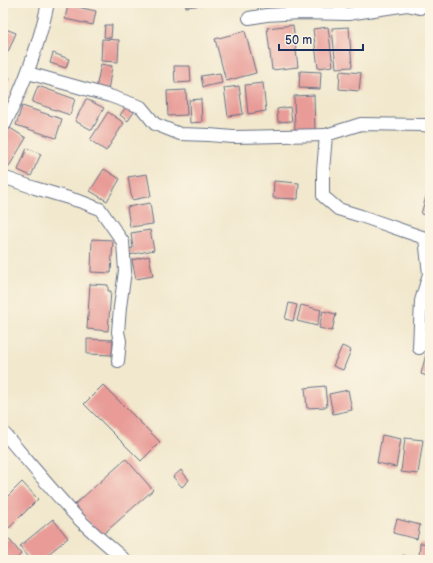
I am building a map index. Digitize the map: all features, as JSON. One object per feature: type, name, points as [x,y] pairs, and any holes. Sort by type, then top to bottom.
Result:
[{"type":"street","points":[[3,126],[28,73],[48,3]]},
{"type":"street","points":[[249,18],[266,15],[300,13],[348,14],[407,5],[423,6]]},
{"type":"street","points":[[28,73],[110,96],[141,107],[155,124],[180,134],[233,138],[326,135],[362,124],[430,126]]},
{"type":"street","points":[[326,135],[323,171],[324,196],[338,210],[361,216],[425,238],[429,274],[421,301],[419,348]]},
{"type":"street","points":[[3,177],[100,208],[123,242],[125,271],[118,332],[120,341],[118,361]]},
{"type":"street","points":[[3,432],[76,516],[125,560]]},
{"type":"building","points":[[185,3],[201,3],[202,5],[186,7]]},
{"type":"building","points":[[68,5],[96,11],[93,25],[65,19]]},
{"type":"building","points":[[105,25],[112,25],[111,38],[104,37]]},
{"type":"building","points":[[293,25],[298,67],[272,70],[267,28]]},
{"type":"building","points":[[328,27],[333,66],[318,68],[313,29]]},
{"type":"building","points":[[349,27],[352,67],[336,68],[332,28]]},
{"type":"building","points":[[3,28],[16,33],[8,52],[3,50]]},
{"type":"building","points":[[245,31],[256,73],[226,81],[215,39]]},
{"type":"building","points":[[102,39],[119,40],[118,62],[101,61]]},
{"type":"building","points":[[53,53],[69,59],[66,68],[50,63]]},
{"type":"building","points":[[101,64],[112,66],[108,91],[96,89]]},
{"type":"building","points":[[174,66],[190,66],[191,82],[175,83]]},
{"type":"building","points":[[300,71],[321,72],[320,89],[299,88]]},
{"type":"building","points":[[340,71],[361,73],[359,91],[339,89]]},
{"type":"building","points":[[220,73],[222,83],[203,87],[201,76]]},
{"type":"building","points":[[3,75],[10,78],[3,90]]},
{"type":"building","points":[[263,83],[266,111],[248,114],[245,85]]},
{"type":"building","points":[[38,86],[75,99],[70,115],[32,102]]},
{"type":"building","points":[[239,86],[243,114],[228,116],[224,88]]},
{"type":"building","points":[[186,90],[187,115],[168,116],[167,91]]},
{"type":"building","points":[[314,95],[315,130],[295,131],[294,96]]},
{"type":"building","points":[[86,99],[104,108],[92,130],[75,121]]},
{"type":"building","points":[[201,99],[202,122],[190,123],[189,100]]},
{"type":"building","points":[[22,106],[62,119],[56,138],[16,125]]},
{"type":"building","points":[[126,107],[134,112],[128,121],[120,115]]},
{"type":"building","points":[[290,107],[292,121],[278,122],[277,109]]},
{"type":"building","points":[[108,112],[124,123],[106,151],[90,140]]},
{"type":"building","points":[[10,128],[26,138],[8,168],[3,164],[3,138]]},
{"type":"building","points":[[27,148],[41,154],[31,176],[18,170]]},
{"type":"building","points":[[104,169],[120,179],[107,201],[90,191]]},
{"type":"building","points":[[147,174],[151,196],[132,200],[128,177]]},
{"type":"building","points":[[274,181],[299,183],[298,199],[273,198]]},
{"type":"building","points":[[430,183],[430,222],[428,221],[429,216],[421,214]]},
{"type":"building","points":[[150,203],[153,224],[130,227],[127,207]]},
{"type":"building","points":[[150,230],[154,250],[129,255],[128,249],[133,248],[131,233]]},
{"type":"building","points":[[92,239],[113,240],[111,273],[91,272]]},
{"type":"building","points":[[149,256],[153,276],[136,279],[132,260]]},
{"type":"building","points":[[90,284],[108,285],[108,291],[111,291],[108,331],[87,329]]},
{"type":"building","points":[[289,303],[297,305],[293,321],[285,319]]},
{"type":"building","points":[[301,305],[321,310],[317,326],[297,321]]},
{"type":"building","points":[[323,311],[336,314],[332,331],[319,328]]},
{"type":"building","points":[[87,339],[113,340],[112,355],[87,354]]},
{"type":"building","points":[[342,346],[351,350],[343,370],[333,366]]},
{"type":"building","points":[[427,350],[430,351],[430,377],[421,374]]},
{"type":"building","points":[[103,385],[160,442],[141,461],[84,404]]},
{"type":"building","points":[[325,386],[327,407],[307,408],[305,388]]},
{"type":"building","points":[[348,390],[352,410],[333,414],[329,394]]},
{"type":"building","points":[[382,435],[401,439],[396,467],[377,463]]},
{"type":"building","points":[[405,438],[423,440],[418,474],[401,472]]},
{"type":"building","points":[[126,459],[153,490],[101,536],[74,505]]},
{"type":"building","points":[[181,470],[189,480],[182,487],[173,477]]},
{"type":"building","points":[[22,482],[38,499],[9,528],[3,521],[3,501]]},
{"type":"building","points":[[53,519],[68,538],[41,560],[31,560],[20,546]]},
{"type":"building","points":[[397,519],[420,525],[417,539],[393,533]]},
{"type":"building","points":[[8,538],[21,554],[15,560],[3,560],[3,543]]},
{"type":"building","points":[[420,543],[430,544],[430,560],[419,559]]},
{"type":"building","points":[[403,555],[414,560],[401,560]]}]
